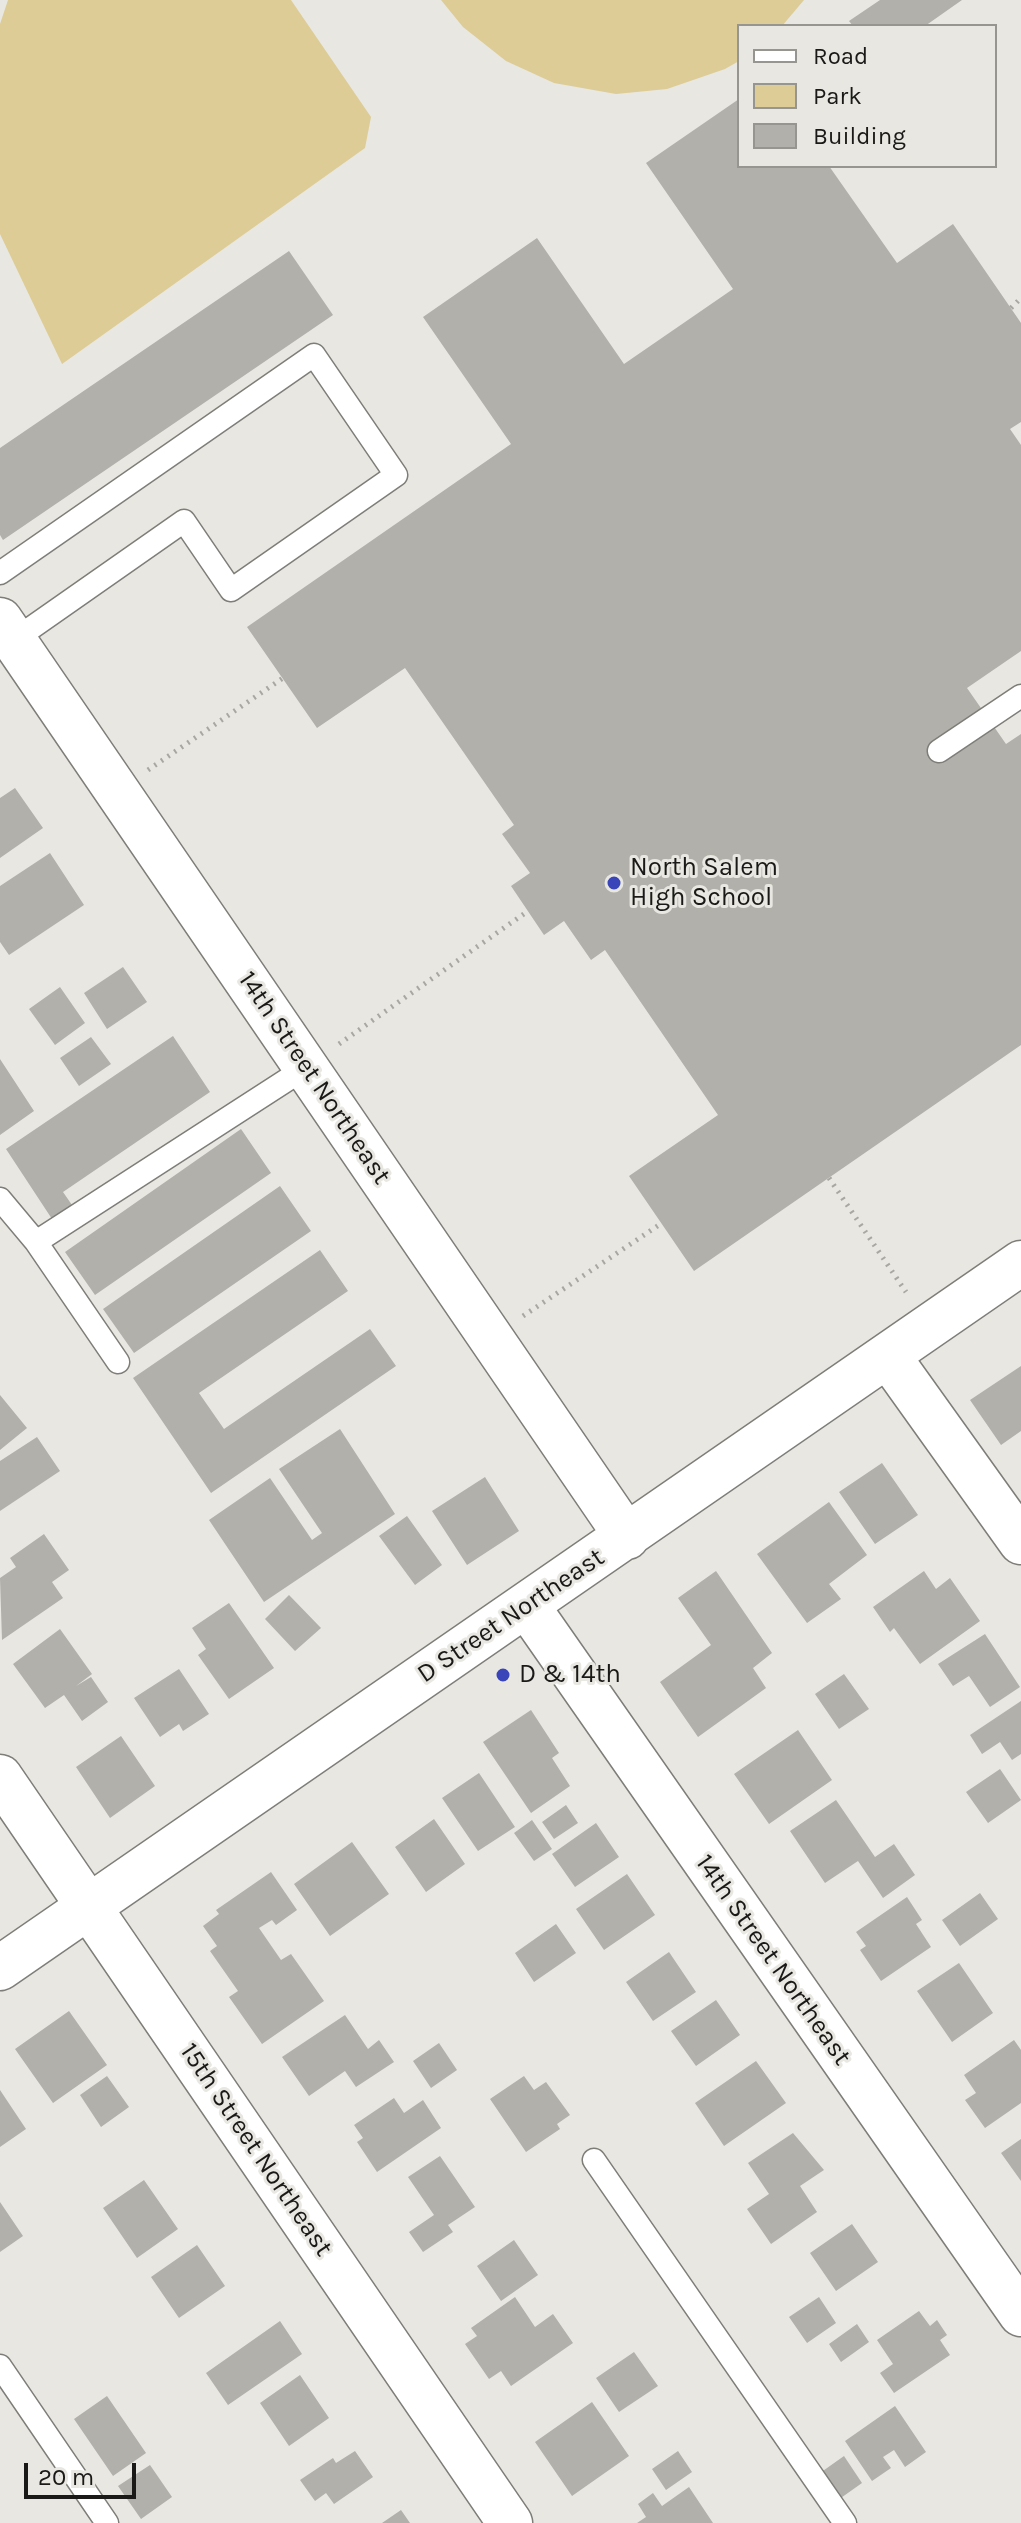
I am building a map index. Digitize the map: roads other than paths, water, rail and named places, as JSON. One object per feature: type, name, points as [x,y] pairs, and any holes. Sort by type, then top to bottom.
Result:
[{"type":"street","name":"14th Street Northeast","points":[[7,630],[627,1537]]},
{"type":"street","name":"D Street Northeast","points":[[0,1968],[1021,1263]]},
{"type":"street","points":[[888,1356],[1021,1542]]},
{"type":"street","name":"14th Street Northeast","points":[[527,1606],[1021,2314]]},
{"type":"street","name":"15th Street Northeast","points":[[0,1777],[510,2523]]},
{"type":"lane","points":[[0,573],[314,355],[396,475],[231,590],[184,521],[7,630]]},
{"type":"lane","points":[[939,751],[1021,696]]},
{"type":"lane","points":[[36,1242],[307,1067]]},
{"type":"lane","points":[[0,1199],[36,1242],[118,1362]]},
{"type":"lane","points":[[594,2160],[845,2523]]},
{"type":"lane","points":[[0,2366],[107,2523]]},
{"type":"place","name":"North Salem High School","points":[[614,883]]},
{"type":"place","name":"D & 14th","points":[[503,1675]]}]
